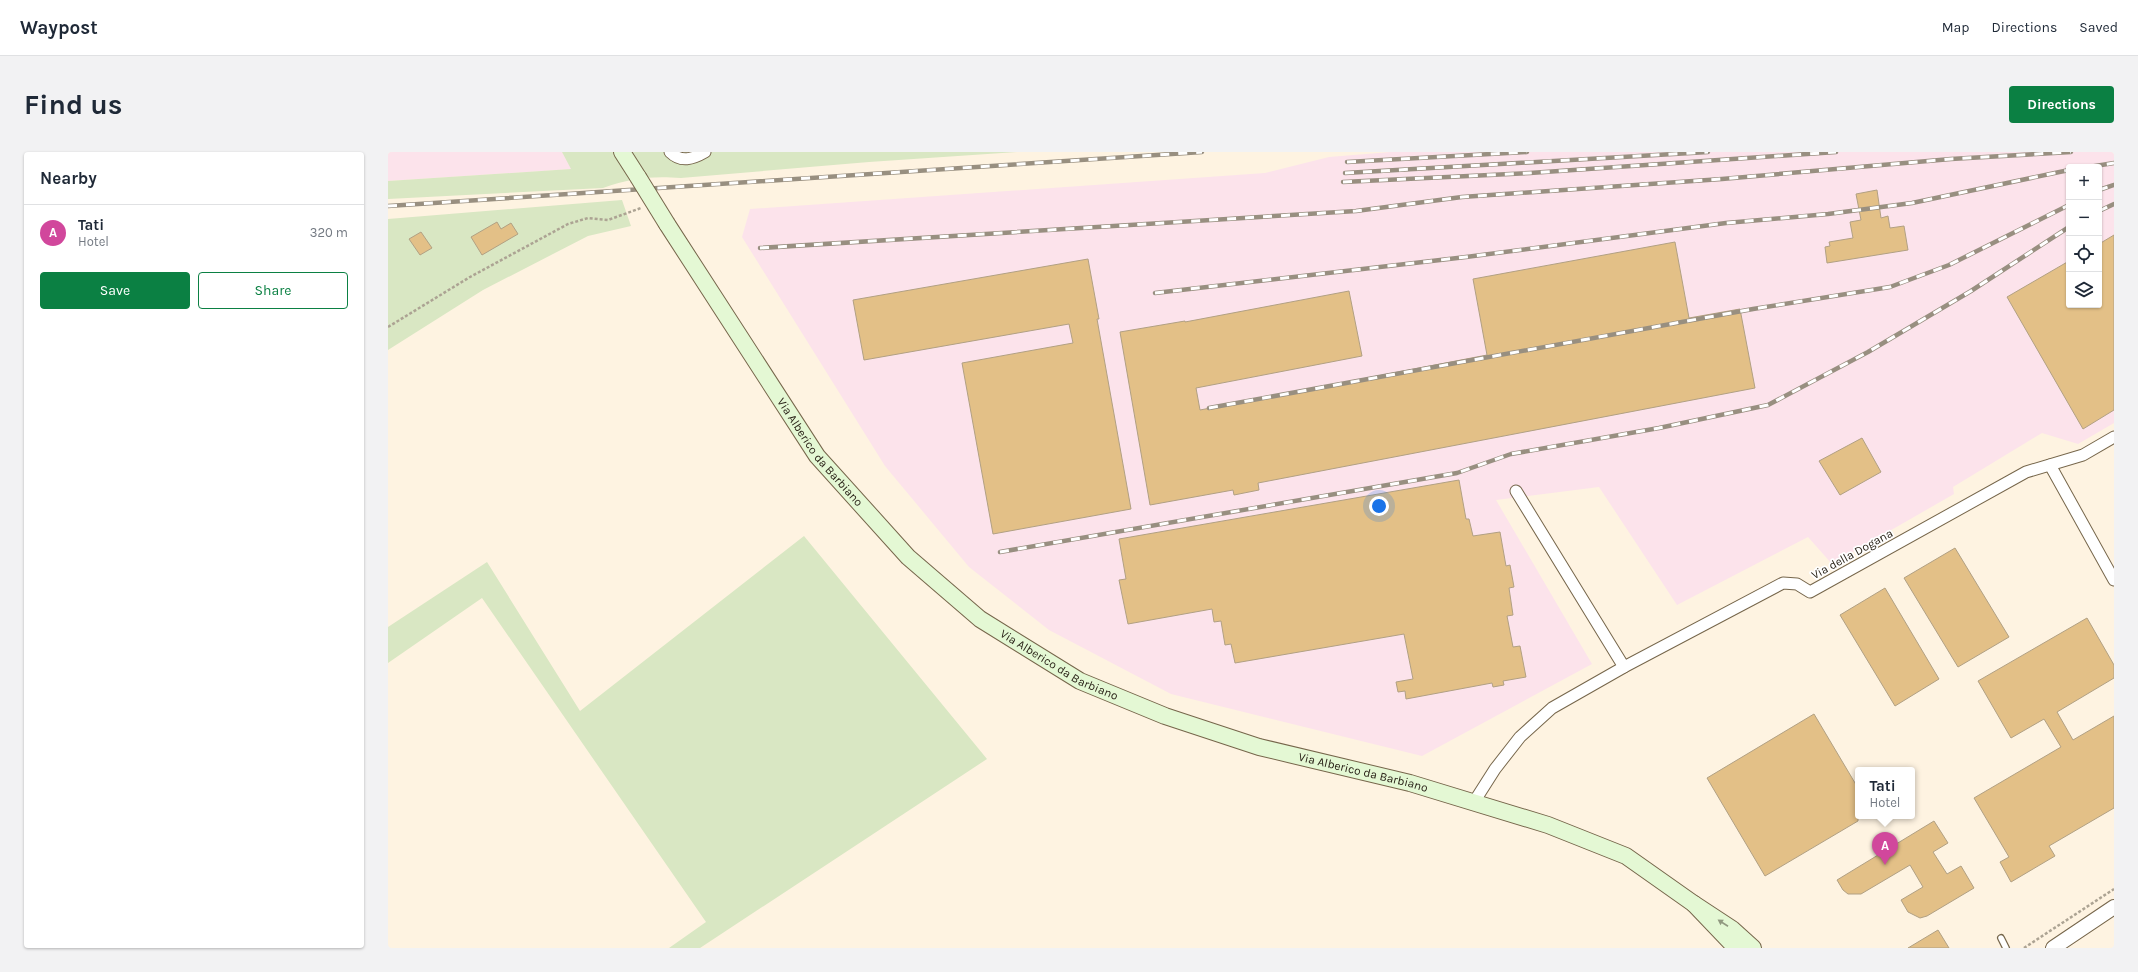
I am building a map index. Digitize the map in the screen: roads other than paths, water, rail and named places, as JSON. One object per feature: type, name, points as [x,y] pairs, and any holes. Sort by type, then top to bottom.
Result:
[{"type":"main road","name":"Via Alberico da Barbiano","points":[[622,152],[817,456],[908,558],[980,619],[1080,681],[1165,716],[1259,747],[1410,783],[1474,802],[1548,825],[1626,856],[1732,929],[1753,948]]},
{"type":"main road","name":"Via Alberico da Barbiano","points":[[1694,904],[1736,948]]},
{"type":"street","points":[[670,152],[679,158],[686,159],[693,158],[705,152]]},
{"type":"street","name":"Via della Dogana","points":[[1474,802],[1495,769],[1520,737],[1552,708],[1624,667],[1783,583],[1797,584],[1810,592],[2026,472],[2083,455],[2114,437]]},
{"type":"street","points":[[2050,465],[2114,580]]},
{"type":"street","points":[[1516,491],[1624,667]]},
{"type":"street","points":[[2053,948],[2114,907]]},
{"type":"lane","points":[[2001,938],[2006,948]]},
{"type":"railway","points":[[388,206],[1202,152]]},
{"type":"railway","points":[[1347,162],[1527,152]]},
{"type":"railway","points":[[1345,173],[1708,152]]},
{"type":"railway","points":[[1343,182],[1530,173],[1836,152]]},
{"type":"railway","points":[[760,248],[1356,211],[1462,197],[1722,179],[1951,159],[2071,152]]},
{"type":"railway","points":[[2102,165],[2114,163]]},
{"type":"railway","points":[[1155,293],[1466,257],[1726,223],[1828,214],[1912,203],[2066,171]]},
{"type":"railway","points":[[2102,189],[2114,185]]},
{"type":"railway","points":[[2102,210],[2114,204]]},
{"type":"railway","points":[[1209,408],[1753,309],[1890,287],[1949,265],[2066,206]]},
{"type":"railway","points":[[1000,552],[1457,473],[1511,454],[1659,428],[1768,405],[1868,352],[1971,291],[2066,229]]},
{"type":"place","name":"Tati","points":[[1885,865]]}]
